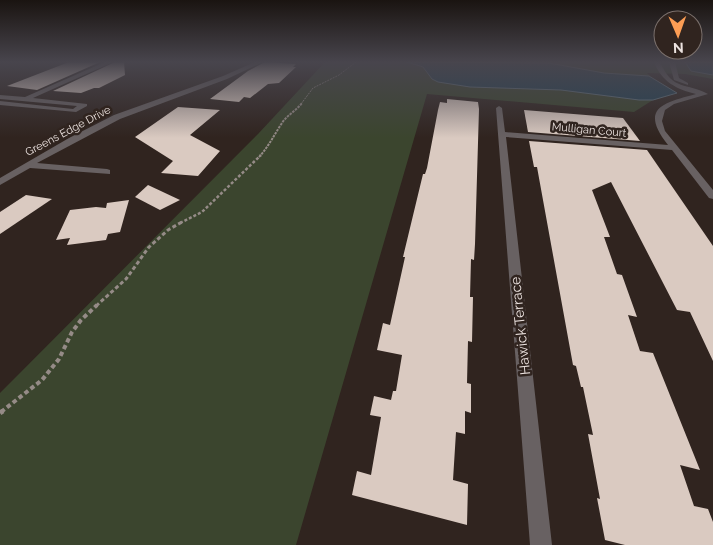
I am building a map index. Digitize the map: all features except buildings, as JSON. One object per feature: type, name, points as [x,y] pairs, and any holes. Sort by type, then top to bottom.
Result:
[{"type":"street","points":[[0,110],[52,87]]},
{"type":"street","name":"Greens Edge Drive","points":[[0,182],[83,134],[117,117],[200,87]]},
{"type":"street","points":[[688,87],[705,94]]},
{"type":"street","points":[[705,94],[672,102],[662,109],[658,121],[661,131],[713,196]]},
{"type":"street","points":[[0,96],[85,105],[74,111],[0,103]]},
{"type":"street","name":"Hawick Terrace","points":[[499,108],[541,545]]},
{"type":"street","name":"Mulligan Court","points":[[501,134],[675,148]]},
{"type":"street","points":[[28,165],[107,172]]},
{"type":"path","points":[[0,414],[42,380],[59,359],[72,332],[81,320],[126,280],[149,247],[168,230],[202,212],[261,155],[273,141],[283,121],[297,110],[313,87]]},
{"type":"green space","points":[[301,87],[667,87],[677,93],[653,100],[634,112],[427,94],[296,545],[0,545],[0,393],[258,134]]},
{"type":"water","points":[[483,87],[668,87],[677,93],[653,100],[639,100],[561,90]]}]
